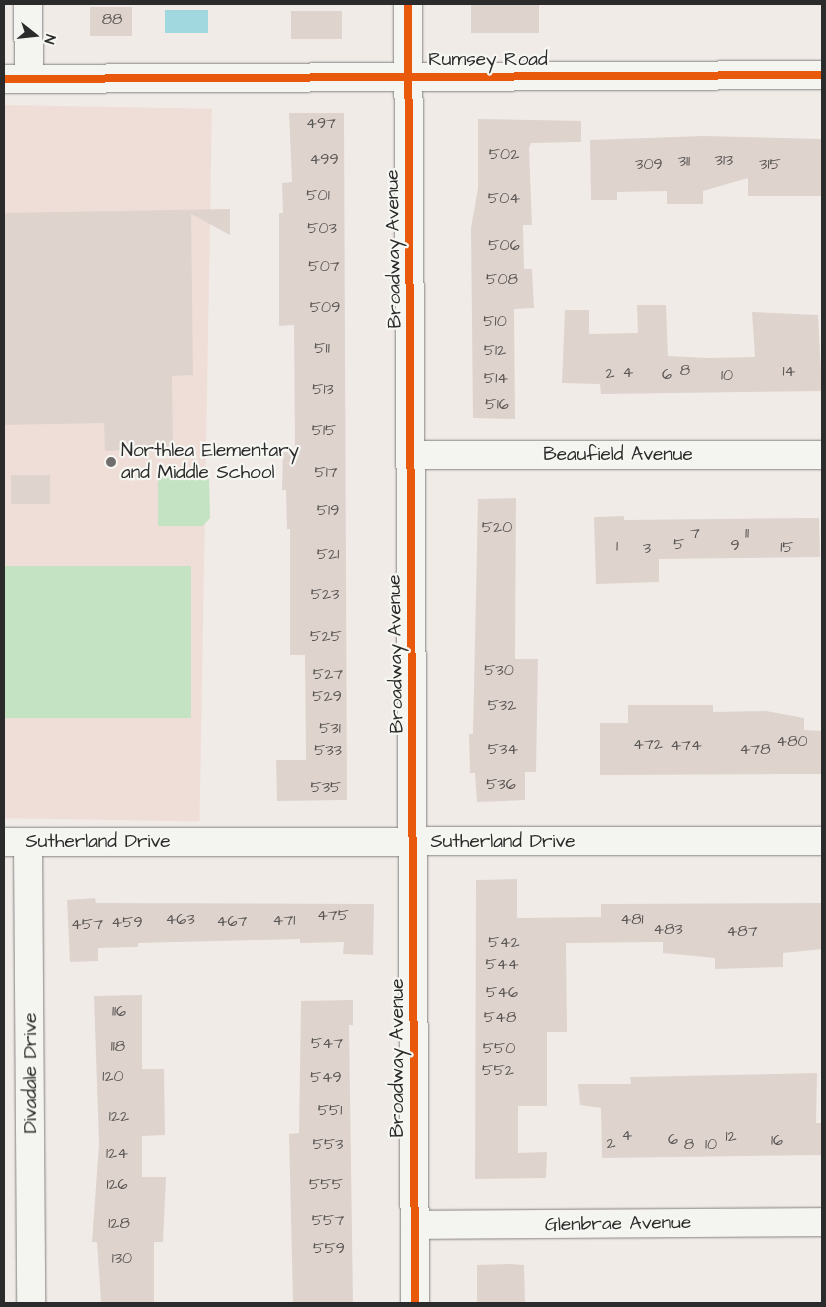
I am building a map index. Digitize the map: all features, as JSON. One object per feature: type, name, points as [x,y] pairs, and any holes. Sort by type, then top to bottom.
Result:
[{"type":"street","points":[[16,79],[28,4]]},
{"type":"street","name":"Broadway Avenue","points":[[408,4],[414,455],[415,1303]]},
{"type":"street","name":"Rumsey Road","points":[[16,79],[822,75]]},
{"type":"street","name":"Beaufield Avenue","points":[[414,455],[822,455]]},
{"type":"street","name":"Sutherland Drive","points":[[16,842],[822,841]]},
{"type":"street","name":"Divadale Drive","points":[[16,842],[31,1303]]},
{"type":"street","name":"Glenbrae Avenue","points":[[415,1225],[822,1222]]},
{"type":"shaded area","name":"Northlea Elementary and Middle School","points":[[4,105],[212,109],[200,822],[4,818]]},
{"type":"green space","points":[[203,470],[209,477],[210,518],[203,526],[158,526],[158,478],[162,471]]},
{"type":"green space","points":[[4,566],[191,566],[191,718],[4,718]]},
{"type":"water","points":[[165,10],[208,10],[208,33],[165,33]]},
{"type":"building","points":[[471,4],[539,4],[539,33],[471,33]]},
{"type":"building","points":[[90,7],[132,7],[132,36],[90,36]]},
{"type":"building","points":[[291,11],[342,11],[342,39],[291,39]]},
{"type":"building","points":[[289,113],[344,113],[347,800],[277,801],[276,760],[306,760],[305,655],[290,655],[290,529],[287,529],[286,490],[282,490],[283,452],[295,453],[294,325],[279,326],[279,213],[283,213],[282,183],[292,182]]},
{"type":"building","points":[[478,119],[581,121],[581,142],[531,143],[529,148],[532,225],[523,225],[524,269],[532,269],[534,308],[514,309],[515,419],[473,418],[471,228],[478,188]]},
{"type":"building","points":[[703,136],[822,139],[822,196],[748,196],[748,178],[703,191],[703,204],[667,204],[667,191],[617,192],[617,200],[591,200],[590,140]]},
{"type":"building","points":[[230,209],[230,235],[191,214],[193,375],[172,376],[173,449],[105,451],[104,423],[4,425],[4,213]]},
{"type":"building","points":[[637,305],[666,305],[668,356],[707,358],[755,357],[752,312],[818,315],[822,391],[601,394],[600,384],[562,383],[565,310],[589,310],[589,334],[638,333]]},
{"type":"building","points":[[11,475],[50,475],[50,504],[11,504]]},
{"type":"building","points":[[516,498],[515,659],[538,659],[536,772],[525,772],[525,800],[477,802],[475,773],[470,773],[469,734],[473,734],[478,499]]},
{"type":"building","points":[[624,516],[624,520],[819,518],[820,557],[659,559],[659,582],[596,584],[594,517]]},
{"type":"building","points":[[628,705],[713,705],[713,712],[766,711],[804,718],[804,730],[822,731],[822,774],[600,775],[600,723],[628,723]]},
{"type":"building","points":[[517,879],[517,918],[601,917],[601,904],[822,903],[822,949],[783,953],[783,967],[715,969],[715,958],[663,953],[663,942],[566,943],[567,1032],[547,1032],[547,1106],[518,1106],[518,1153],[547,1152],[546,1178],[475,1179],[476,880]]},
{"type":"building","points":[[95,898],[96,903],[374,904],[373,955],[343,954],[344,942],[300,943],[300,939],[138,943],[138,947],[98,948],[98,961],[70,962],[67,900]]},
{"type":"building","points":[[142,995],[142,1069],[164,1069],[165,1135],[142,1136],[142,1177],[166,1177],[163,1242],[154,1242],[154,1303],[101,1303],[97,1242],[92,1242],[99,1144],[94,996]]},
{"type":"building","points":[[353,1000],[353,1025],[349,1025],[353,1303],[293,1303],[289,1134],[299,1133],[301,1001]]},
{"type":"building","points":[[817,1073],[816,1123],[822,1123],[822,1155],[602,1158],[601,1108],[580,1105],[578,1084],[631,1084],[630,1077]]},
{"type":"building","points":[[477,1265],[524,1265],[525,1303],[477,1303]]},
{"type":"cycle path","points":[[408,4],[415,1303]]},
{"type":"cycle path","points":[[4,79],[822,75]]},
{"type":"place","name":"Northlea Elementary and Middle School","points":[[111,462]]}]
